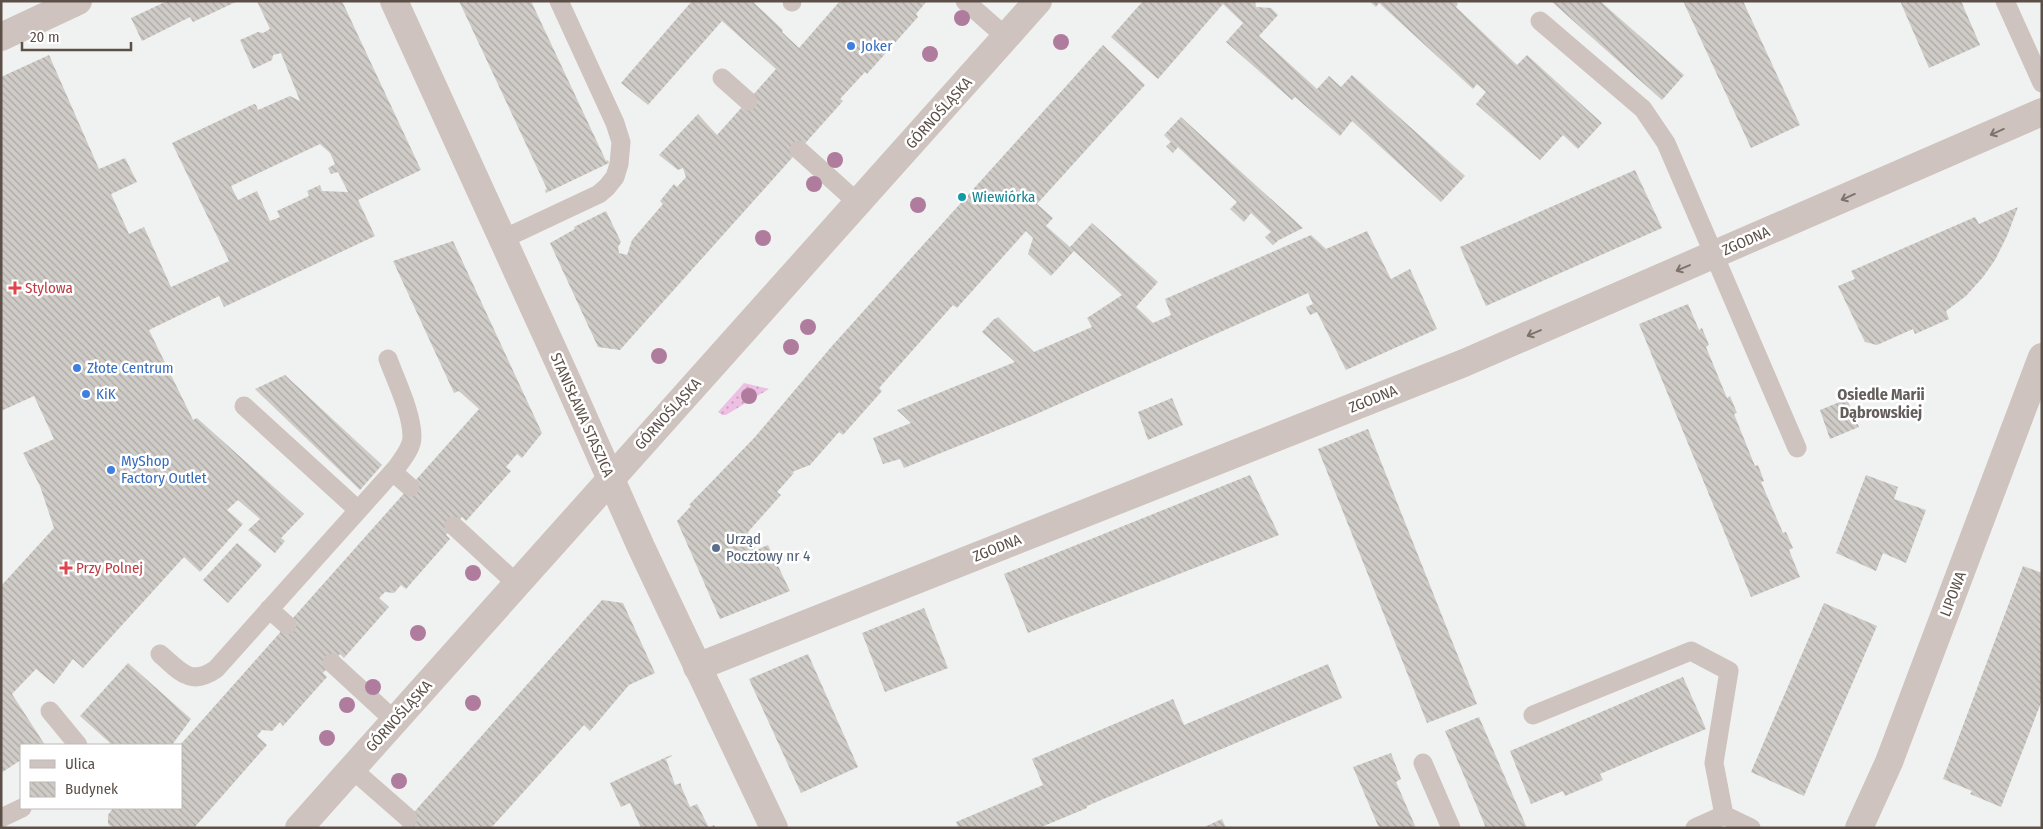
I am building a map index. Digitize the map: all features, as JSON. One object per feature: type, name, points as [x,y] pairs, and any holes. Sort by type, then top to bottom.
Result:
[{"type":"street","points":[[1,37],[78,1]]},
{"type":"street","name":"STANISŁAWA STASZICA","points":[[394,1],[697,667],[774,828]]},
{"type":"street","name":"GÓRNOŚLĄSKA","points":[[301,827],[1038,1]]},
{"type":"street","name":"ZGODNA","points":[[697,667],[1464,363],[2042,112]]},
{"type":"street","name":"LIPOWA","points":[[1859,828],[1889,762],[2042,357]]},
{"type":"lane","points":[[502,239],[599,194],[614,177],[620,164],[621,142],[615,124],[559,1]]},
{"type":"lane","points":[[965,1],[1006,37]]},
{"type":"lane","points":[[2005,1],[2042,83]]},
{"type":"lane","points":[[1540,22],[1643,110],[1666,143],[1797,448]]},
{"type":"lane","points":[[722,78],[748,101]]},
{"type":"lane","points":[[799,150],[858,203]]},
{"type":"lane","points":[[160,654],[184,674],[193,678],[206,676],[216,669],[393,472],[409,450],[412,437],[408,415],[388,359]]},
{"type":"lane","points":[[244,406],[358,510]]},
{"type":"lane","points":[[393,472],[410,487]]},
{"type":"lane","points":[[454,526],[517,584]]},
{"type":"lane","points":[[269,609],[287,625]]},
{"type":"lane","points":[[1533,715],[1691,650],[1729,671],[1714,763],[1724,815]]},
{"type":"lane","points":[[332,663],[394,721]]},
{"type":"lane","points":[[50,711],[77,744]]},
{"type":"lane","points":[[1423,764],[1451,828]]},
{"type":"lane","points":[[352,769],[408,818]]},
{"type":"lane","points":[[1,818],[20,809]]},
{"type":"lane","points":[[1694,828],[1724,815],[1751,828]]},
{"type":"shaded area","points":[[744,383],[769,389],[726,415],[718,412]]},
{"type":"building","points":[[167,1],[238,1],[193,22],[190,17],[142,41],[131,18]]},
{"type":"building","points":[[257,1],[342,1],[421,170],[358,200],[375,236],[224,307],[219,296],[149,330],[193,420],[197,418],[304,514],[281,538],[285,541],[275,553],[248,530],[260,519],[238,500],[227,510],[243,524],[200,572],[184,557],[83,668],[73,659],[54,684],[36,669],[12,694],[44,744],[20,744],[20,761],[1,773],[1,586],[54,528],[40,486],[23,453],[54,439],[34,396],[1,411],[1,77],[49,55],[99,169],[125,158],[137,182],[111,194],[129,234],[144,227],[171,287],[229,261],[172,143],[254,104],[258,110],[290,96],[300,101],[281,53],[273,55],[272,60],[253,69],[240,40],[258,32],[263,33],[270,29]],"holes":[[[320,144],[330,153],[335,164],[328,168],[331,174],[338,172],[348,192],[322,191],[320,185],[307,191],[309,196],[277,211],[280,217],[270,221],[257,191],[238,200],[231,186]]]},
{"type":"building","points":[[459,1],[531,1],[606,161],[608,160],[609,163],[546,193],[545,190],[547,189]]},
{"type":"building","points":[[692,1],[752,1],[799,48],[840,1],[927,1],[916,14],[918,17],[867,74],[865,72],[840,99],[843,101],[620,350],[598,347],[550,243],[575,229],[574,227],[606,211],[621,242],[618,247],[619,253],[627,255],[632,240],[663,204],[660,201],[674,184],[677,187],[686,177],[683,168],[678,170],[659,155],[698,114],[717,135],[776,69],[722,21],[648,105],[621,83]]},
{"type":"building","points":[[1143,1],[1255,1],[1256,7],[1271,8],[1278,15],[1259,36],[1317,89],[1329,76],[1341,87],[1352,75],[1465,176],[1441,202],[1352,121],[1340,136],[1295,97],[1292,100],[1226,42],[1243,23],[1223,4],[1158,79],[1111,37]]},
{"type":"building","points":[[1369,1],[1455,1],[1458,4],[1456,7],[1517,65],[1527,55],[1602,123],[1578,149],[1563,135],[1540,160],[1476,104],[1486,92],[1477,84],[1473,89],[1379,3],[1376,7]]},
{"type":"building","points":[[1551,1],[1600,1],[1684,75],[1662,100]]},
{"type":"building","points":[[1683,1],[1743,1],[1800,125],[1751,148]]},
{"type":"building","points":[[1900,1],[1961,1],[1980,45],[1929,68]]},
{"type":"building","points":[[1103,45],[1145,85],[1037,204],[1053,218],[1046,226],[1070,247],[1092,223],[1158,282],[1136,307],[1153,323],[1171,315],[1165,299],[1311,235],[1326,249],[1367,231],[1391,279],[1410,269],[1437,329],[1346,370],[1317,312],[1310,315],[1306,307],[1313,304],[1308,293],[1032,416],[904,468],[900,459],[883,464],[873,438],[911,423],[897,410],[1015,362],[982,332],[993,320],[998,317],[1034,352],[1092,327],[1087,318],[1122,295],[1074,251],[1051,276],[1028,254],[1033,238],[1026,231],[957,308],[953,305],[879,388],[882,391],[843,435],[839,432],[810,465],[792,472],[794,473],[777,492],[781,495],[748,532],[756,550],[768,545],[790,591],[720,619],[677,521],[691,506],[689,505],[755,437],[832,346]]},
{"type":"building","points":[[1181,117],[1303,228],[1273,245],[1265,237],[1271,232],[1251,213],[1244,222],[1230,209],[1237,202],[1178,147],[1173,153],[1166,146],[1171,142],[1164,135]]},
{"type":"building","points":[[1635,170],[1662,228],[1486,306],[1460,247]]},
{"type":"building","points":[[2018,207],[1995,260],[1966,296],[1946,311],[1949,319],[1915,334],[1913,329],[1877,345],[1865,342],[1838,286],[1855,279],[1851,271],[1975,217],[1979,224]]},
{"type":"building","points":[[453,241],[542,433],[522,458],[517,454],[506,467],[511,471],[466,521],[462,517],[446,535],[450,539],[406,589],[401,585],[394,593],[385,592],[379,598],[389,607],[344,658],[340,654],[323,673],[327,677],[283,726],[280,722],[272,731],[262,730],[257,736],[267,745],[194,828],[113,828],[108,824],[108,815],[112,809],[182,809],[181,744],[479,409],[459,391],[454,393],[393,261]]},
{"type":"building","points":[[1688,304],[1699,330],[1702,328],[1709,345],[1706,347],[1727,398],[1730,396],[1737,413],[1734,414],[1755,466],[1758,465],[1764,481],[1761,482],[1783,533],[1786,532],[1793,548],[1789,550],[1800,577],[1751,597],[1639,324]]},
{"type":"building","points":[[285,375],[382,465],[360,490],[255,389]]},
{"type":"building","points":[[1172,398],[1183,425],[1148,440],[1138,412]]},
{"type":"building","points":[[1847,399],[1859,427],[1830,439],[1820,410]]},
{"type":"building","points":[[1368,429],[1477,704],[1427,723],[1318,449]]},
{"type":"building","points":[[1250,475],[1279,535],[1028,633],[1004,574]]},
{"type":"building","points":[[1866,475],[1898,487],[1894,499],[1926,510],[1906,563],[1883,553],[1876,571],[1836,553]]},
{"type":"building","points":[[237,543],[262,565],[228,603],[203,580]]},
{"type":"building","points":[[2023,566],[2042,573],[2042,700],[2001,807],[1970,794],[1972,791],[1943,779]]},
{"type":"building","points":[[602,600],[623,603],[655,673],[629,685],[590,731],[584,725],[491,828],[400,828]]},
{"type":"building","points":[[1824,603],[1877,626],[1804,796],[1751,772]]},
{"type":"building","points":[[924,608],[948,668],[885,692],[862,633]]},
{"type":"building","points":[[808,654],[858,767],[801,793],[749,679]]},
{"type":"building","points":[[128,663],[191,719],[173,744],[109,744],[80,716]]},
{"type":"building","points":[[1328,664],[1342,698],[1087,806],[1087,808],[1039,828],[959,828],[956,822],[1043,785],[1032,759],[1173,699],[1184,725]]},
{"type":"building","points":[[1683,677],[1706,729],[1600,774],[1603,780],[1565,796],[1563,791],[1531,804],[1510,751]]},
{"type":"building","points":[[1479,717],[1527,828],[1486,828],[1445,731]]},
{"type":"building","points":[[1391,753],[1401,779],[1396,782],[1416,828],[1379,828],[1353,767]]},
{"type":"building","points":[[671,755],[666,759],[675,785],[681,783],[690,807],[697,804],[709,828],[641,828],[630,803],[621,807],[610,783]]},
{"type":"building","points":[[1222,819],[1226,828],[1202,828]]},
{"type":"place","name":"Joker","points":[[851,46]]},
{"type":"place","name":"Wiewiórka","points":[[962,197]]},
{"type":"place","name":"Stylowa","points":[[15,288]]},
{"type":"place","name":"Złote Centrum","points":[[77,368]]},
{"type":"place","name":"KiK","points":[[86,394]]},
{"type":"place","name":"MyShop Factory Outlet","points":[[111,470]]},
{"type":"place","name":"Urząd Pocztowy nr 4","points":[[716,548]]},
{"type":"place","name":"Przy Polnej","points":[[66,568]]},
{"type":"district","name":"Osiedle Marii Dąbrowskiej","points":[[1881,403]]}]
